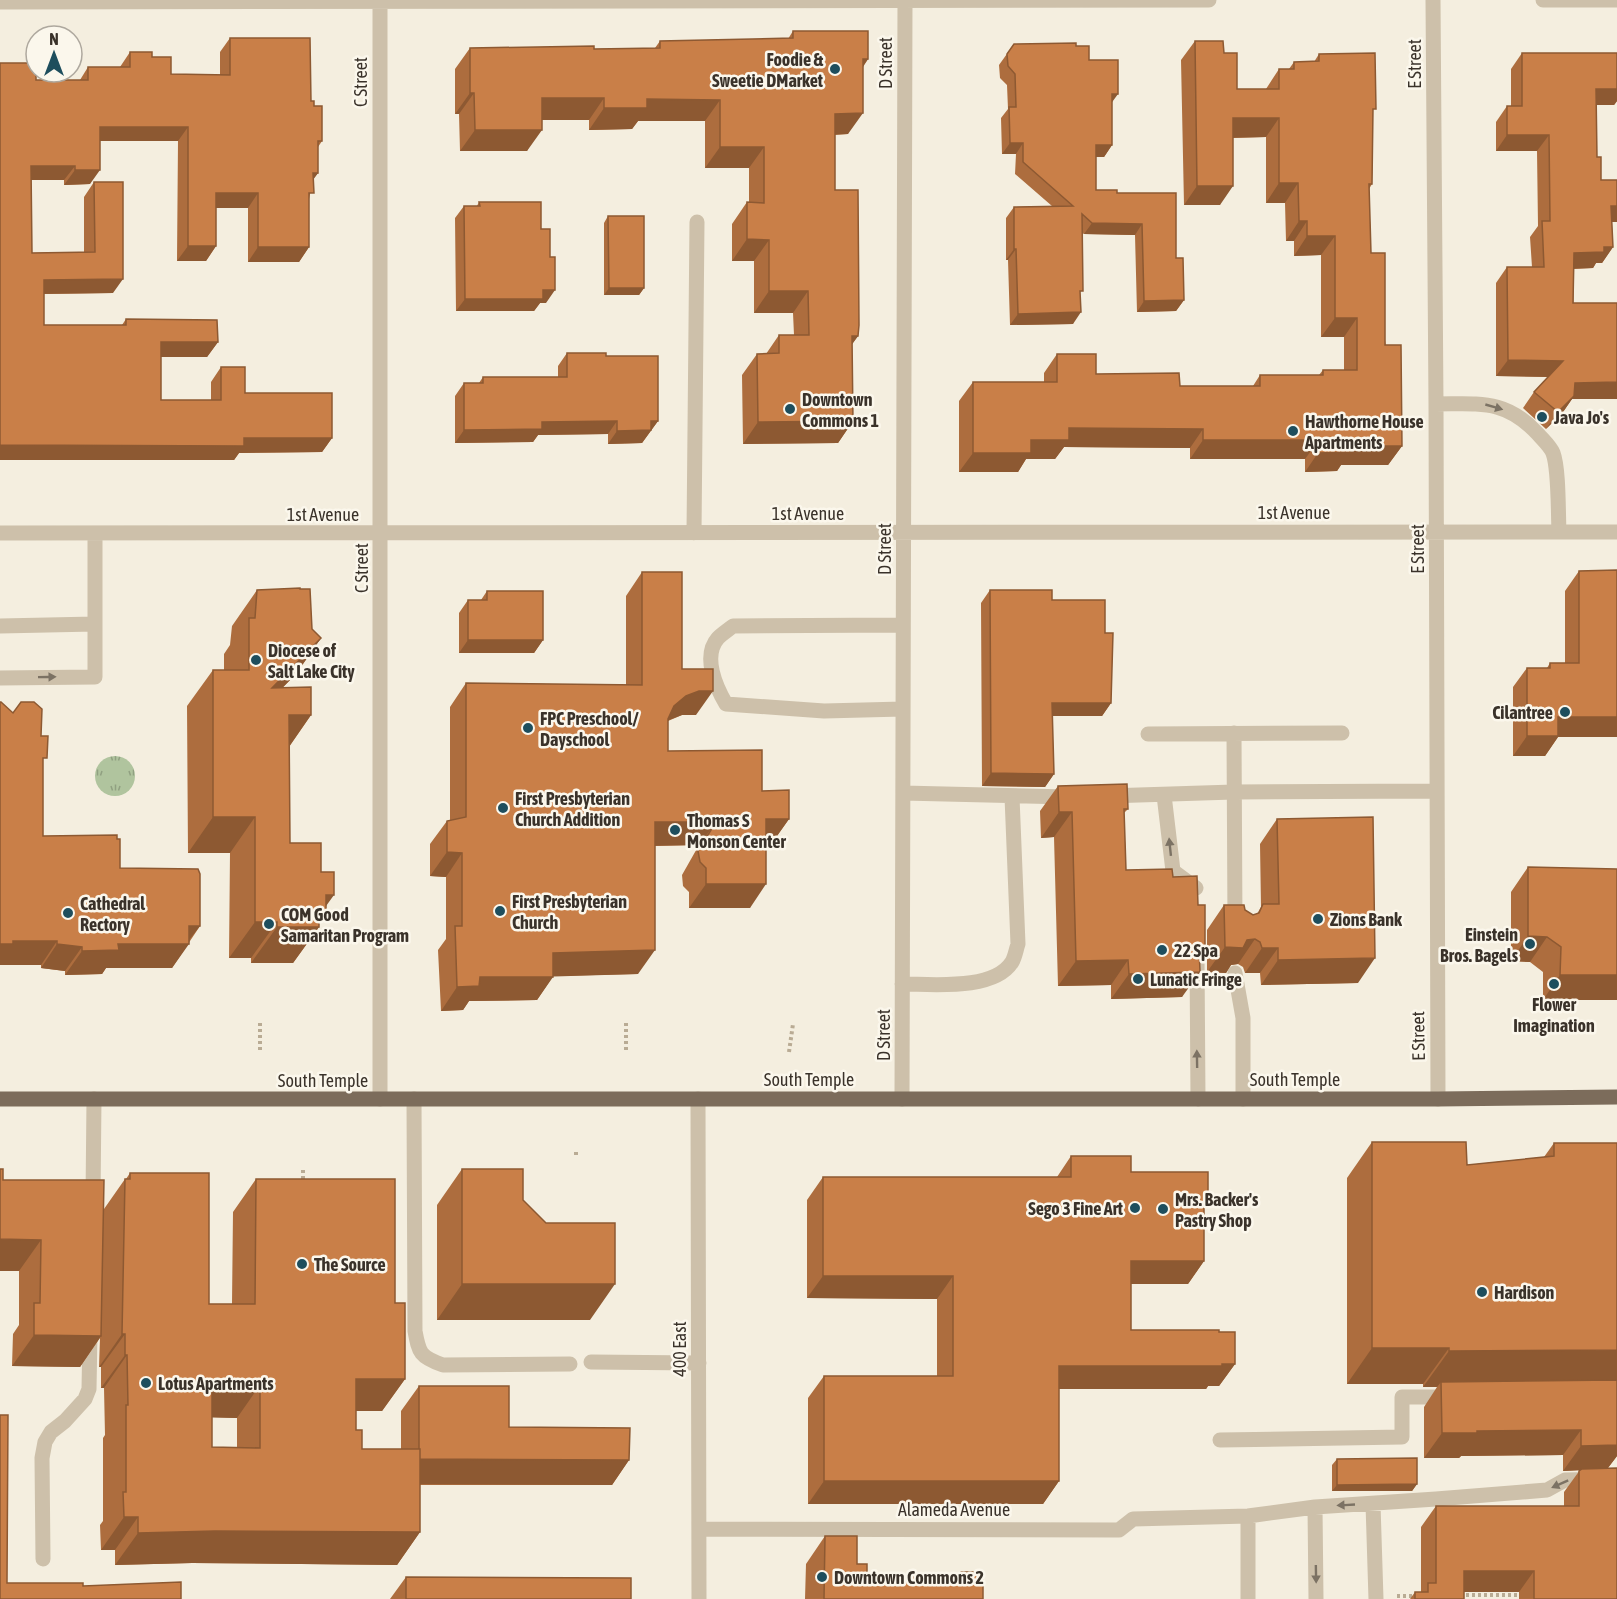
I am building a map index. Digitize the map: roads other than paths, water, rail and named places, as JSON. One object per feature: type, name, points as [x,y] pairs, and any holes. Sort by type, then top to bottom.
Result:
[{"type":"main road","name":"South Temple","points":[[0,1099],[1617,1097]]},
{"type":"street","name":"D Street","points":[[902,1099],[905,0]]},
{"type":"street","points":[[0,2],[1209,0]]},
{"type":"street","name":"E Street","points":[[1433,0],[1438,1099]]},
{"type":"street","points":[[1543,0],[1617,0]]},
{"type":"street","name":"C Street","points":[[380,1],[380,1099]]},
{"type":"street","points":[[694,533],[697,222]]},
{"type":"street","points":[[1436,405],[1486,404],[1517,415],[1530,426],[1552,451],[1556,465],[1559,531]]},
{"type":"street","name":"1st Avenue","points":[[0,533],[1617,532]]},
{"type":"street","points":[[0,678],[95,677],[95,533]]},
{"type":"street","points":[[0,626],[95,624]]},
{"type":"street","points":[[903,625],[733,626],[717,639],[711,657],[718,690],[726,705],[824,711],[903,709]]},
{"type":"street","points":[[1234,733],[1236,930]]},
{"type":"street","points":[[1148,734],[1342,733]]},
{"type":"street","points":[[903,793],[1012,797],[1234,792],[1436,791]]},
{"type":"street","points":[[1164,795],[1173,871],[1197,889],[1197,900]]},
{"type":"street","points":[[902,984],[983,982],[999,974],[1012,963],[1018,944],[1012,797]]},
{"type":"street","points":[[1197,945],[1198,1099]]},
{"type":"street","points":[[1235,973],[1243,1018],[1243,1099]]},
{"type":"street","points":[[93,1216],[94,1099]]},
{"type":"street","points":[[414,1099],[415,1330],[418,1350],[427,1359],[443,1365],[570,1364]]},
{"type":"street","name":"400 East","points":[[698,1099],[699,1599]]},
{"type":"street","points":[[43,1559],[42,1458],[45,1442],[51,1432],[65,1421],[85,1399],[89,1389],[91,1320]]},
{"type":"street","points":[[591,1362],[699,1363]]},
{"type":"street","points":[[1220,1440],[1402,1437],[1402,1397],[1461,1396]]},
{"type":"street","name":"Alameda Avenue","points":[[699,1529],[1119,1530],[1133,1519],[1248,1516],[1315,1507],[1547,1490],[1565,1480],[1617,1479]]},
{"type":"street","points":[[1373,1504],[1376,1598]]},
{"type":"street","points":[[1315,1507],[1316,1599]]},
{"type":"street","points":[[1248,1516],[1248,1599]]},
{"type":"place","name":"Foodie & Sweetie DMarket","points":[[835,69]]},
{"type":"place","name":"Downtown Commons 1","points":[[790,409]]},
{"type":"place","name":"Java Jo's","points":[[1542,417]]},
{"type":"place","name":"Hawthorne House Apartments","points":[[1293,431]]},
{"type":"place","name":"Diocese of Salt Lake City","points":[[256,660]]},
{"type":"place","name":"Cilantree","points":[[1565,712]]},
{"type":"place","name":"FPC Preschool/ Dayschool","points":[[528,728]]},
{"type":"place","name":"First Presbyterian Church Addition","points":[[503,808]]},
{"type":"place","name":"Thomas S Monson Center","points":[[675,830]]},
{"type":"place","name":"First Presbyterian Church","points":[[500,911]]},
{"type":"place","name":"Cathedral Rectory","points":[[68,913]]},
{"type":"place","name":"Zions Bank","points":[[1318,919]]},
{"type":"place","name":"COM Good Samaritan Program","points":[[269,924]]},
{"type":"place","name":"Einstein Bros. Bagels","points":[[1530,944]]},
{"type":"place","name":"22 Spa","points":[[1162,950]]},
{"type":"place","name":"Lunatic Fringe","points":[[1138,979]]},
{"type":"place","name":"Flower Imagination","points":[[1554,984]]},
{"type":"place","name":"Sego 3 Fine Art","points":[[1135,1208]]},
{"type":"place","name":"Mrs. Backer's Pastry Shop","points":[[1163,1209]]},
{"type":"place","name":"The Source","points":[[302,1264]]},
{"type":"place","name":"Hardison","points":[[1482,1292]]},
{"type":"place","name":"Lotus Apartments","points":[[146,1383]]},
{"type":"place","name":"Downtown Commons 2","points":[[822,1577]]}]
